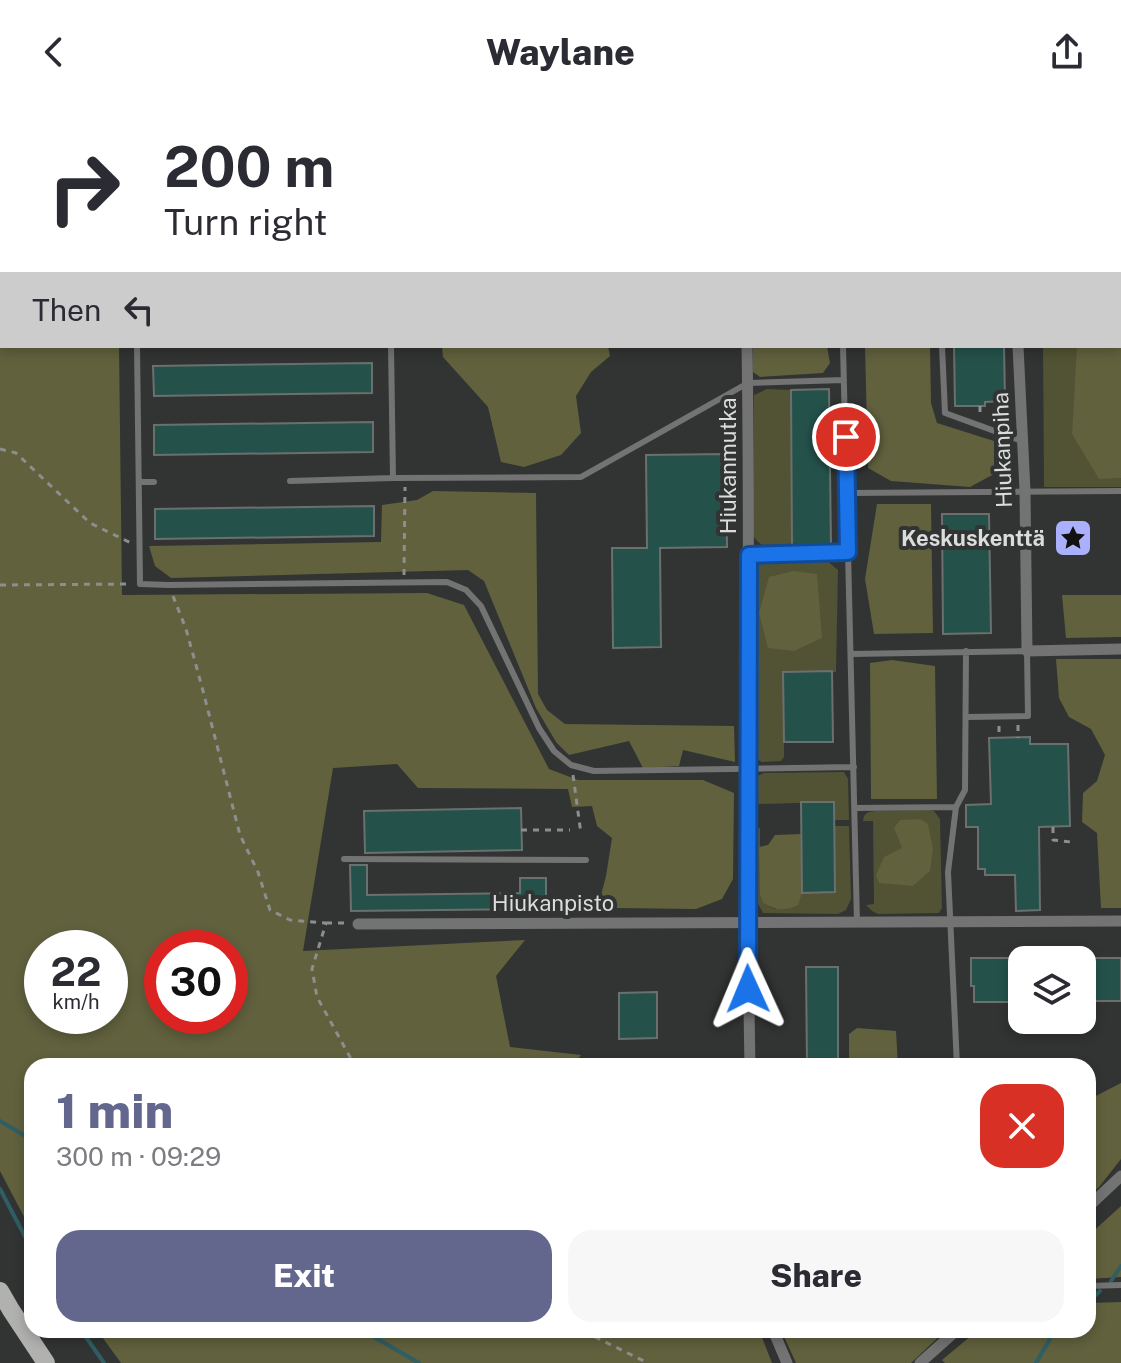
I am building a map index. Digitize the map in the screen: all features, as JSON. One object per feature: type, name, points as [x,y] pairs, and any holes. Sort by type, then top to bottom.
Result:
[{"type":"main road","points":[[0,1291],[24,1330]]},
{"type":"main road","points":[[29,1338],[46,1363]]},
{"type":"street","name":"Hiukanmutka","points":[[747,348],[750,1058]]},
{"type":"street","name":"Hiukanpiha","points":[[1018,348],[1025,491],[1027,651]]},
{"type":"street","points":[[1027,651],[1121,649]]},
{"type":"street","points":[[748,922],[1121,921]]},
{"type":"street","name":"Hiukanpisto","points":[[353,924],[748,922]]},
{"type":"street","points":[[1096,1199],[1121,1176]]},
{"type":"street","points":[[776,1338],[787,1363]]},
{"type":"street","points":[[920,1363],[948,1338]]},
{"type":"lane","points":[[137,348],[140,584],[447,582],[466,590],[481,606],[539,728],[554,751],[571,765],[594,771],[854,767]]},
{"type":"lane","points":[[391,348],[393,478]]},
{"type":"lane","points":[[843,348],[857,922]]},
{"type":"lane","points":[[942,348],[945,413],[1022,441]]},
{"type":"lane","points":[[290,481],[581,477],[748,383],[844,380]]},
{"type":"lane","points":[[140,482],[154,482]]},
{"type":"lane","points":[[847,493],[1121,491]]},
{"type":"lane","points":[[749,555],[848,552]]},
{"type":"lane","points":[[957,1058],[948,872],[956,807],[965,790],[966,651]]},
{"type":"lane","points":[[851,654],[1027,651],[1028,716],[967,717]]},
{"type":"lane","points":[[855,808],[956,807]]},
{"type":"lane","points":[[344,859],[586,860]]},
{"type":"lane","points":[[1096,1286],[1121,1285]]},
{"type":"path","points":[[0,449],[16,453],[90,523],[140,547]]},
{"type":"path","points":[[404,581],[405,479]]},
{"type":"path","points":[[0,585],[140,584]]},
{"type":"path","points":[[169,585],[186,629],[240,835],[258,872],[270,910],[290,920],[353,924]]},
{"type":"path","points":[[999,731],[999,738]]},
{"type":"path","points":[[1018,731],[1018,738]]},
{"type":"path","points":[[571,765],[581,834]]},
{"type":"path","points":[[1053,827],[1053,840],[1071,842]]},
{"type":"path","points":[[521,830],[570,830]]},
{"type":"path","points":[[326,923],[312,969],[317,997],[351,1058]]},
{"type":"path","points":[[597,1338],[648,1363]]},
{"type":"shaded area","points":[[0,348],[119,348],[122,595],[427,593],[464,605],[549,769],[578,780],[703,780],[734,793],[733,879],[722,899],[696,909],[614,908],[600,899],[612,838],[597,826],[592,806],[572,807],[568,789],[418,788],[397,764],[333,768],[303,951],[525,940],[496,976],[510,1047],[581,1055],[579,1058],[24,1058],[24,1217],[0,1171]]},
{"type":"shaded area","points":[[442,348],[608,348],[610,356],[591,372],[576,396],[581,433],[561,455],[524,467],[501,462],[488,407],[443,357]]},
{"type":"shaded area","points":[[753,348],[827,348],[830,363],[823,373],[760,377],[753,372]]},
{"type":"shaded area","points":[[865,348],[930,348],[931,403],[937,423],[994,441],[994,474],[970,487],[891,481],[868,468]]},
{"type":"shaded area","points":[[1043,348],[1120,348],[1121,487],[1044,487]]},
{"type":"shaded area","points":[[1077,348],[1121,348],[1121,478],[1099,479],[1072,434]]},
{"type":"shaded area","points":[[767,389],[791,390],[792,547],[765,546],[753,535],[754,395]]},
{"type":"shaded area","points":[[433,491],[536,493],[538,694],[547,710],[565,724],[734,726],[735,762],[683,750],[679,766],[643,768],[629,741],[569,755],[556,742],[536,708],[484,581],[468,570],[171,578],[155,566],[149,546],[381,542],[382,505],[417,500]]},
{"type":"shaded area","points":[[877,504],[931,504],[933,633],[874,634],[865,579]]},
{"type":"shaded area","points":[[825,559],[838,570],[836,672],[784,672],[784,757],[781,761],[762,762],[755,758],[754,566],[767,560]]},
{"type":"shaded area","points":[[793,571],[817,574],[822,638],[794,651],[768,648],[759,613],[769,577]]},
{"type":"shaded area","points":[[1062,595],[1121,595],[1121,637],[1066,638]]},
{"type":"shaded area","points":[[1056,659],[1121,659],[1121,908],[1101,908],[1097,833],[1082,822],[1083,793],[1097,781],[1105,755],[1091,729],[1069,717],[1059,698]]},
{"type":"shaded area","points":[[892,660],[935,666],[937,799],[871,799],[870,663]]},
{"type":"shaded area","points":[[844,772],[848,779],[849,820],[834,820],[834,802],[758,804],[755,800],[755,777],[764,773]]},
{"type":"shaded area","points":[[929,810],[940,819],[942,908],[939,913],[878,914],[872,911],[866,905],[874,904],[873,821],[863,821],[864,816],[875,811]]},
{"type":"shaded area","points":[[920,819],[928,824],[933,849],[930,871],[913,886],[879,883],[876,875],[884,857],[902,848],[894,828],[900,820]]},
{"type":"shaded area","points":[[835,826],[849,826],[851,899],[846,910],[838,914],[763,913],[756,900],[755,829],[760,828],[760,896],[763,903],[775,909],[802,893],[835,892]]},
{"type":"shaded area","points":[[802,834],[802,893],[798,905],[780,909],[763,903],[760,896],[759,847],[768,845],[775,835]]},
{"type":"shaded area","points":[[857,1028],[896,1031],[898,1058],[849,1058],[849,1034]]},
{"type":"shaded area","points":[[1121,1083],[1121,1159],[1096,1189],[1096,1096]]},
{"type":"shaded area","points":[[1121,1206],[1121,1277],[1096,1279],[1096,1229]]},
{"type":"shaded area","points":[[1121,1302],[1121,1363],[945,1363],[942,1360],[968,1338],[1096,1338],[1096,1303]]},
{"type":"shaded area","points":[[103,1338],[762,1338],[772,1363],[121,1363]]},
{"type":"shaded area","points":[[785,1338],[938,1338],[911,1363],[796,1363]]},
{"type":"building","points":[[954,348],[1004,348],[1005,401],[985,402],[985,406],[955,406]]},
{"type":"building","points":[[372,363],[372,393],[154,396],[153,366]]},
{"type":"building","points":[[829,389],[831,546],[792,547],[791,390]]},
{"type":"building","points":[[373,422],[373,452],[154,455],[154,425]]},
{"type":"building","points":[[726,454],[727,547],[660,548],[661,647],[613,648],[612,548],[647,548],[646,455]]},
{"type":"building","points":[[374,506],[374,536],[155,539],[155,509]]},
{"type":"building","points":[[942,514],[989,514],[991,633],[943,634]]},
{"type":"building","points":[[832,671],[833,742],[784,742],[783,672]]},
{"type":"building","points":[[1030,737],[1030,744],[1068,744],[1070,826],[1039,827],[1040,910],[1016,911],[1015,875],[985,875],[985,869],[978,869],[978,827],[966,827],[966,805],[991,804],[989,738]]},
{"type":"building","points":[[801,802],[834,802],[835,892],[802,893]]},
{"type":"building","points":[[521,808],[522,850],[365,853],[364,811]]},
{"type":"building","points":[[350,865],[367,865],[367,895],[520,893],[520,878],[546,878],[546,909],[351,911]]},
{"type":"building","points":[[971,958],[1008,958],[1008,1002],[974,1002],[974,986],[971,986]]},
{"type":"building","points":[[1096,958],[1121,958],[1121,1001],[1096,1001]]},
{"type":"building","points":[[806,967],[838,967],[838,1058],[807,1058]]},
{"type":"building","points":[[657,992],[657,1038],[619,1039],[619,993]]},
{"type":"waterway","points":[[0,1121],[24,1135]]},
{"type":"waterway","points":[[0,1189],[24,1235]]},
{"type":"waterway","points":[[1111,1281],[1121,1266]]},
{"type":"waterway","points":[[1096,1295],[1100,1291]]},
{"type":"waterway","points":[[87,1338],[104,1363]]},
{"type":"waterway","points":[[376,1338],[419,1363]]},
{"type":"waterway","points":[[1036,1363],[1050,1338]]},
{"type":"place","name":"Keskuskenttä","points":[[1073,538]]},
{"type":"route","points":[[748,989],[749,555],[848,552],[846,437]]}]
